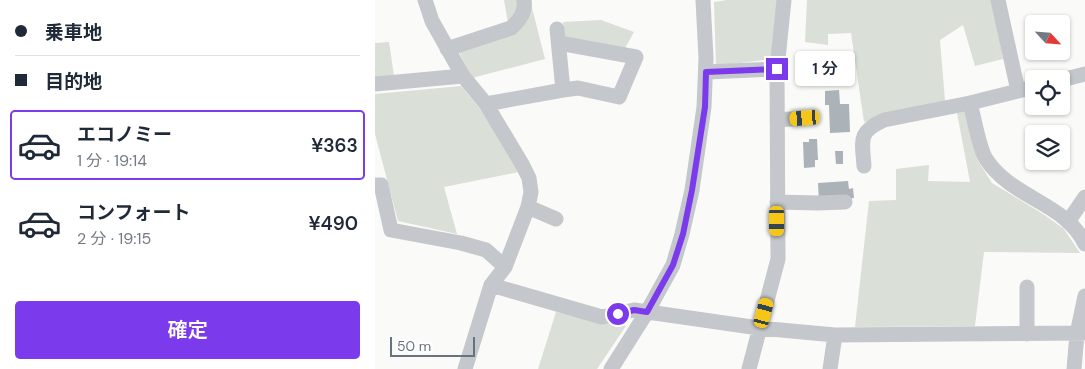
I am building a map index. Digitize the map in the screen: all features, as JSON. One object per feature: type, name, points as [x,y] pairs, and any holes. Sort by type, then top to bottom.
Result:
[{"type":"street","points":[[425,0],[432,21],[463,76],[486,104],[522,164],[529,178],[531,192],[528,207],[505,267],[491,285],[465,369]]},
{"type":"street","points":[[447,48],[511,28],[522,15],[525,6],[524,0]]},
{"type":"street","points":[[611,369],[647,312],[673,265],[683,234],[705,107],[706,72],[703,0]]},
{"type":"street","points":[[749,369],[778,259],[777,69],[784,0]]},
{"type":"street","points":[[998,0],[1018,91]]},
{"type":"street","points":[[486,104],[578,88],[619,98],[636,57],[558,36],[563,90]]},
{"type":"street","points":[[706,72],[777,69]]},
{"type":"street","points":[[1070,78],[1085,74]]},
{"type":"street","points":[[375,84],[463,76]]},
{"type":"street","points":[[864,166],[862,141],[864,133],[873,125],[884,120],[971,103],[1025,89]]},
{"type":"street","points":[[971,103],[985,157],[994,170],[1012,187],[1050,208],[1068,222],[1085,244]]},
{"type":"street","points":[[777,120],[805,118]]},
{"type":"street","points":[[375,185],[381,185],[391,230],[461,243],[486,250],[505,267]]},
{"type":"street","points":[[1068,222],[1085,197]]},
{"type":"street","points":[[777,202],[845,202]]},
{"type":"street","points":[[528,207],[556,218]]},
{"type":"street","points":[[491,285],[602,317],[634,310],[759,328],[835,336],[1081,333]]},
{"type":"street","points":[[1027,287],[1027,334]]},
{"type":"street","points":[[1074,369],[1081,333],[1085,296]]},
{"type":"street","points":[[830,369],[835,336]]},
{"type":"shaded area","points":[[504,0],[530,0],[545,59],[472,78],[458,50],[510,34]]},
{"type":"shaded area","points":[[727,0],[777,0],[771,59],[716,66],[714,2]]},
{"type":"shaded area","points":[[807,0],[993,0],[1003,59],[975,66],[963,25],[940,40],[945,101],[864,122],[851,33],[828,34],[828,45],[805,42]]},
{"type":"shaded area","points":[[601,20],[634,32],[624,50],[566,41],[563,22]]},
{"type":"shaded area","points":[[389,42],[394,76],[375,78],[375,43]]},
{"type":"shaded area","points":[[461,86],[490,121],[519,172],[444,187],[457,234],[398,221],[375,134],[375,94]]},
{"type":"shaded area","points":[[968,111],[978,161],[992,183],[1064,229],[1080,253],[984,252],[975,326],[855,327],[869,201],[896,200],[896,169],[929,165],[928,181],[970,182],[957,113]]},
{"type":"shaded area","points":[[556,312],[626,326],[597,369],[538,369]]},
{"type":"building","points":[[839,90],[840,104],[849,104],[850,132],[830,133],[829,105],[825,105],[825,91]]},
{"type":"building","points":[[809,139],[817,139],[818,160],[815,160],[815,167],[804,168],[803,142],[809,142]]},
{"type":"building","points":[[835,151],[843,151],[843,164],[836,164]]},
{"type":"building","points":[[848,181],[849,189],[853,188],[854,198],[819,202],[818,183]]},
{"type":"route","points":[[618,314],[634,310],[647,312],[673,265],[683,234],[692,190],[705,107],[706,72],[777,69]]}]
